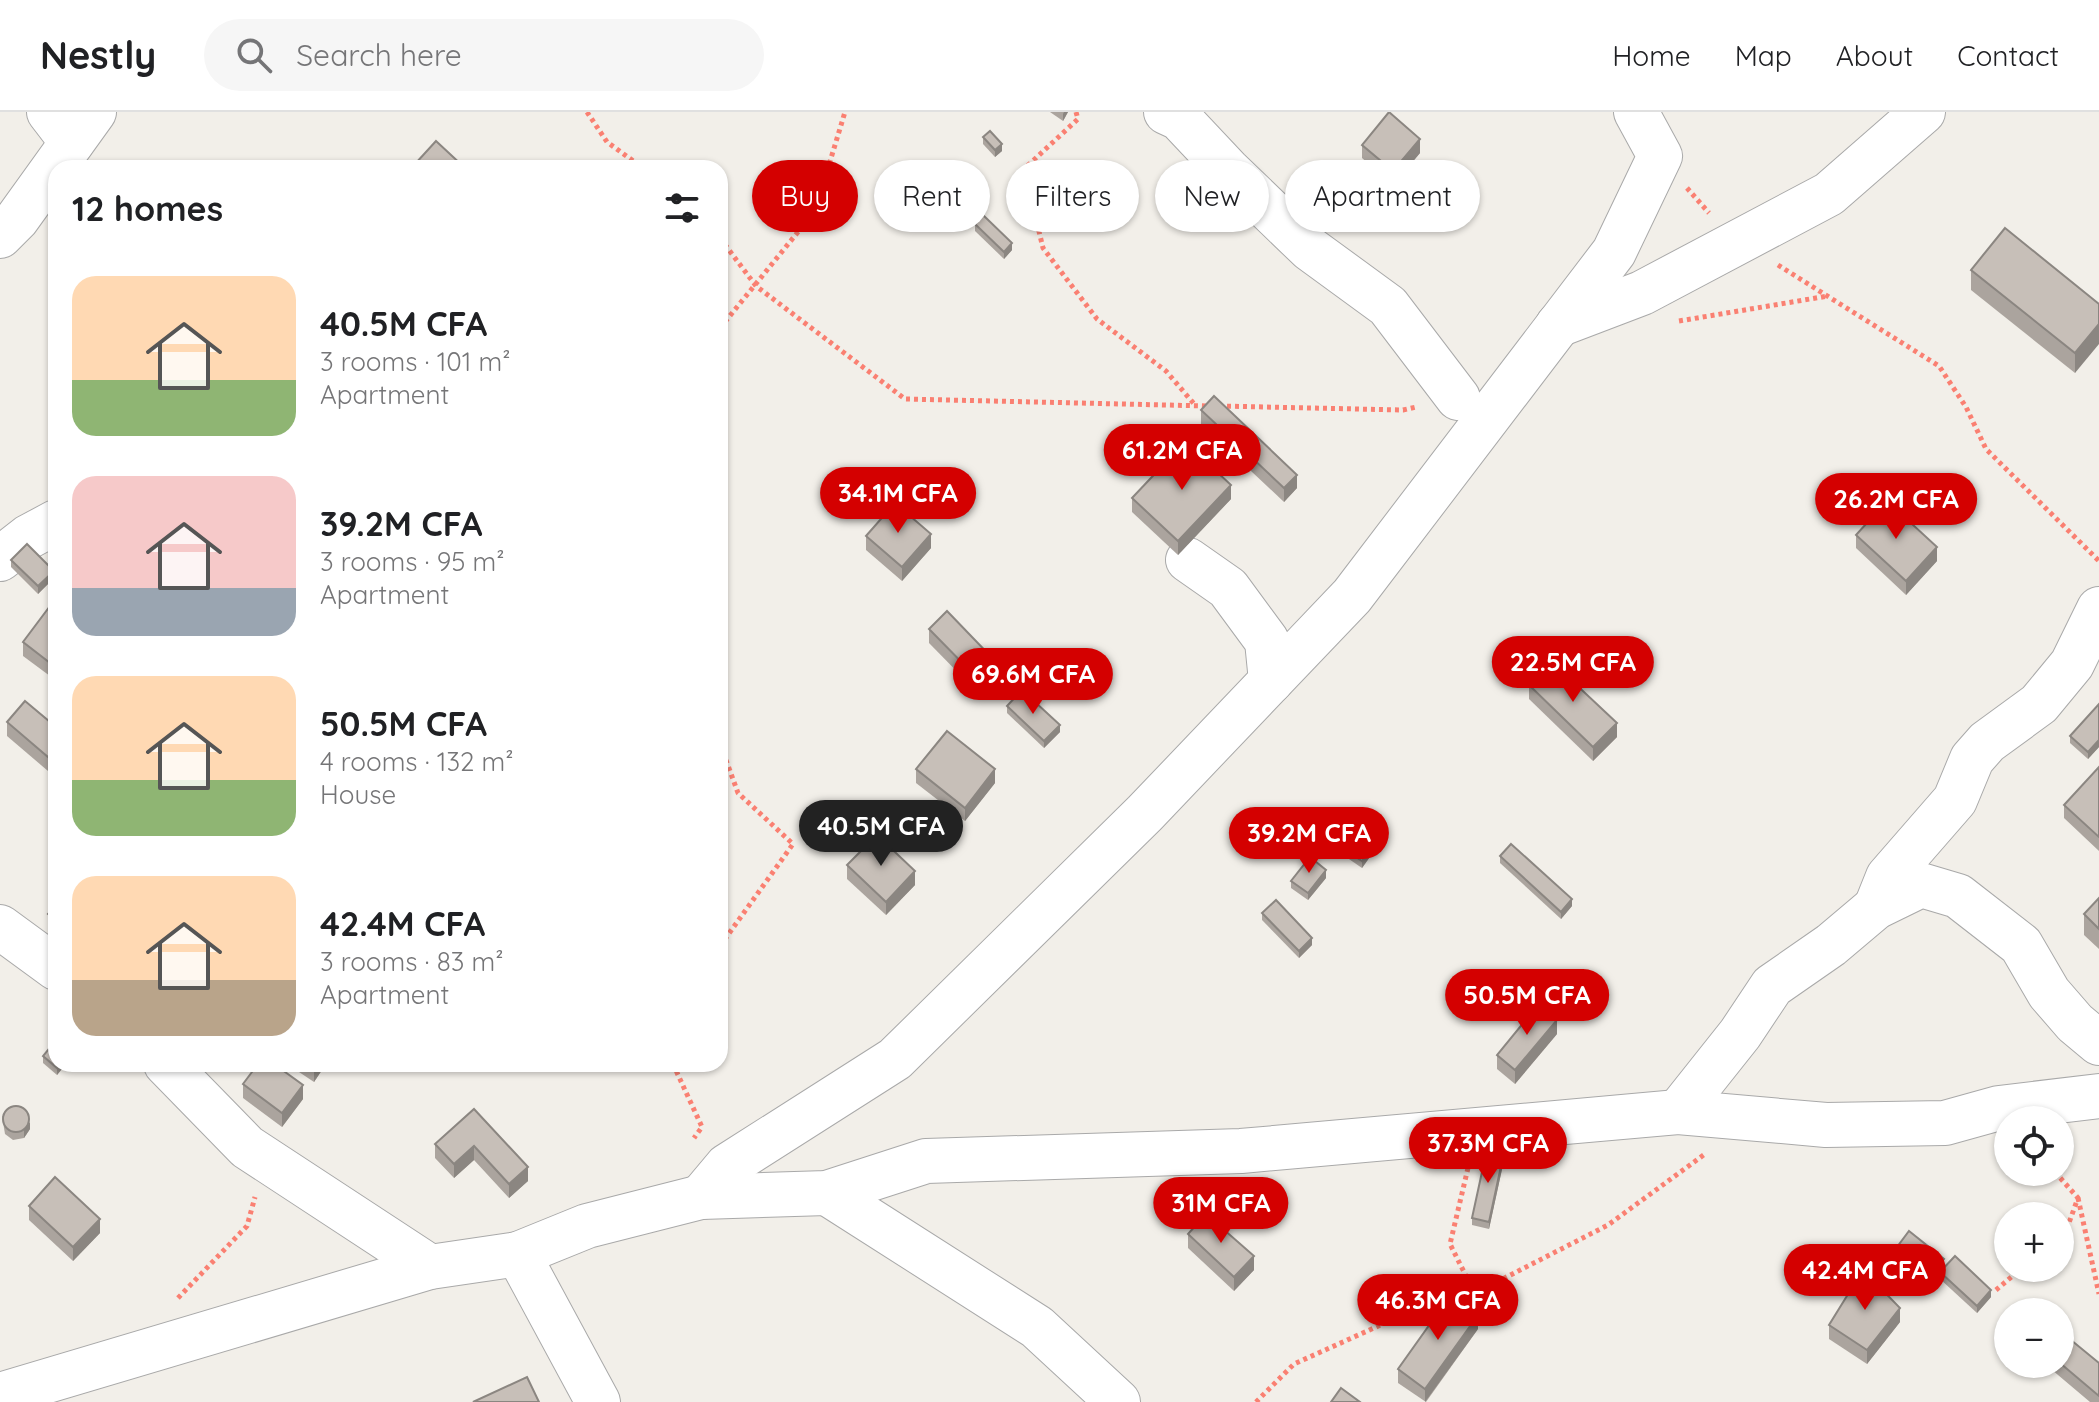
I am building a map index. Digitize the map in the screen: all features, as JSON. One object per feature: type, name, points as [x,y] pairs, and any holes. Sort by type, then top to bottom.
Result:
[{"type":"street","points":[[1166,112],[1179,118],[1310,249],[1388,306],[1458,398]]},
{"type":"street","points":[[701,1197],[727,1166],[895,1059],[1145,813],[1352,596],[1614,252],[1660,156],[1636,112]]},
{"type":"street","points":[[1558,325],[1642,293],[1829,194],[1923,112]]},
{"type":"street","points":[[50,160],[72,122]]},
{"type":"street","points":[[0,236],[17,219],[48,164]]},
{"type":"street","points":[[0,559],[28,537],[48,526]]},
{"type":"street","points":[[1188,560],[1228,588],[1267,641],[1271,681]]},
{"type":"street","points":[[1876,907],[1888,877],[1955,800],[1972,759],[1987,742],[2039,704],[2072,664],[2099,609]]},
{"type":"street","points":[[1678,1112],[1740,1034],[1772,986],[1831,945],[1876,907],[1921,885],[1958,896],[2021,945],[2049,993],[2075,1023],[2099,1043]]},
{"type":"street","points":[[0,927],[48,962]]},
{"type":"street","points":[[174,1072],[247,1147],[430,1267]]},
{"type":"street","points":[[2,1392],[430,1267],[518,1254],[587,1226],[701,1197],[827,1193],[926,1161],[1241,1151],[1678,1112],[1826,1125],[1945,1123],[1999,1108],[2099,1096]]},
{"type":"street","points":[[827,1193],[1037,1327],[1118,1402]]},
{"type":"street","points":[[518,1254],[598,1402]]},
{"type":"path","points":[[587,112],[607,142],[632,160]]},
{"type":"path","points":[[728,319],[815,211],[845,112]]},
{"type":"path","points":[[1076,112],[1078,119],[1024,169],[1043,248],[1097,319],[1166,371],[1196,405]]},
{"type":"path","points":[[1660,156],[1702,206],[1739,240],[1939,366],[1966,407],[1986,449],[2099,561]]},
{"type":"path","points":[[728,249],[756,286],[905,399],[1403,410],[1458,398]]},
{"type":"path","points":[[1671,322],[1828,296]]},
{"type":"path","points":[[728,766],[738,793],[793,844],[728,935]]},
{"type":"path","points":[[677,1072],[702,1127],[693,1139]]},
{"type":"path","points":[[1256,1402],[1294,1364],[1385,1323],[1489,1286],[1608,1225],[1716,1146],[1678,1112]]},
{"type":"path","points":[[1474,1292],[1450,1244],[1477,1131]]},
{"type":"path","points":[[177,1299],[247,1226],[255,1195],[247,1147]]},
{"type":"path","points":[[2067,1186],[2078,1198],[2099,1294]]},
{"type":"path","points":[[2074,1209],[2078,1198]]},
{"type":"path","points":[[1996,1290],[2005,1282]]},
{"type":"building","points":[[1389,112],[1420,139],[1402,160],[1380,160],[1362,145]]},
{"type":"building","points":[[990,131],[1002,144],[995,150],[983,137]]},
{"type":"building","points":[[436,141],[456,160],[419,160]]},
{"type":"building","points":[[990,222],[1012,243],[1004,252],[983,232],[990,232]]},
{"type":"building","points":[[2005,228],[2099,304],[2099,324],[2075,353],[1971,270]]},
{"type":"building","points":[[1214,396],[1297,475],[1284,488],[1201,410]]},
{"type":"building","points":[[1185,442],[1231,485],[1178,541],[1132,498]]},
{"type":"building","points":[[1887,501],[1937,547],[1906,581],[1856,535]]},
{"type":"building","points":[[895,503],[931,534],[902,567],[866,536]]},
{"type":"building","points":[[27,544],[48,565],[48,577],[38,586],[11,560]]},
{"type":"building","points":[[48,609],[48,661],[23,642]]},
{"type":"building","points":[[947,611],[999,665],[981,682],[929,629]]},
{"type":"building","points":[[1552,662],[1617,723],[1593,747],[1529,685]]},
{"type":"building","points":[[1022,690],[1060,725],[1044,741],[1007,706]]},
{"type":"building","points":[[25,701],[48,720],[48,757],[7,722]]},
{"type":"building","points":[[2099,704],[2099,740],[2088,752],[2070,736]]},
{"type":"building","points":[[947,731],[995,769],[965,808],[916,769]]},
{"type":"building","points":[[2099,767],[2099,837],[2064,805]]},
{"type":"building","points":[[1347,814],[1379,837],[1362,861],[1330,839]]},
{"type":"building","points":[[877,835],[915,871],[886,902],[847,865]]},
{"type":"building","points":[[1511,844],[1572,899],[1561,912],[1500,856]]},
{"type":"building","points":[[1310,857],[1326,870],[1308,893],[1291,881]]},
{"type":"building","points":[[2099,898],[2099,929],[2084,914]]},
{"type":"building","points":[[1276,900],[1312,938],[1299,951],[1262,913]]},
{"type":"building","points":[[1538,1005],[1557,1020],[1515,1070],[1497,1055]]},
{"type":"building","points":[[252,1072],[285,1072],[303,1085],[282,1113],[243,1084]]},
{"type":"building","points":[[16,1106],[25,1110],[29,1119],[25,1128],[16,1132],[7,1128],[3,1119],[7,1110]]},
{"type":"building","points":[[474,1109],[528,1167],[509,1184],[474,1146],[454,1164],[435,1144]]},
{"type":"building","points":[[1487,1149],[1504,1152],[1489,1222],[1472,1218]]},
{"type":"building","points":[[55,1177],[100,1219],[73,1247],[29,1206]]},
{"type":"building","points":[[1206,1214],[1254,1256],[1234,1277],[1188,1234]]},
{"type":"building","points":[[1909,1231],[1944,1259],[1931,1275],[1897,1247]]},
{"type":"building","points":[[1955,1256],[1991,1290],[1977,1306],[1940,1272]]},
{"type":"building","points":[[1863,1270],[1900,1308],[1867,1350],[1829,1325]]},
{"type":"building","points":[[1450,1296],[1478,1315],[1425,1389],[1398,1369]]},
{"type":"building","points":[[2074,1342],[2099,1363],[2099,1396],[2074,1375]]},
{"type":"building","points":[[527,1377],[539,1402],[473,1402]]},
{"type":"building","points":[[1341,1388],[1360,1402],[1331,1402]]}]
